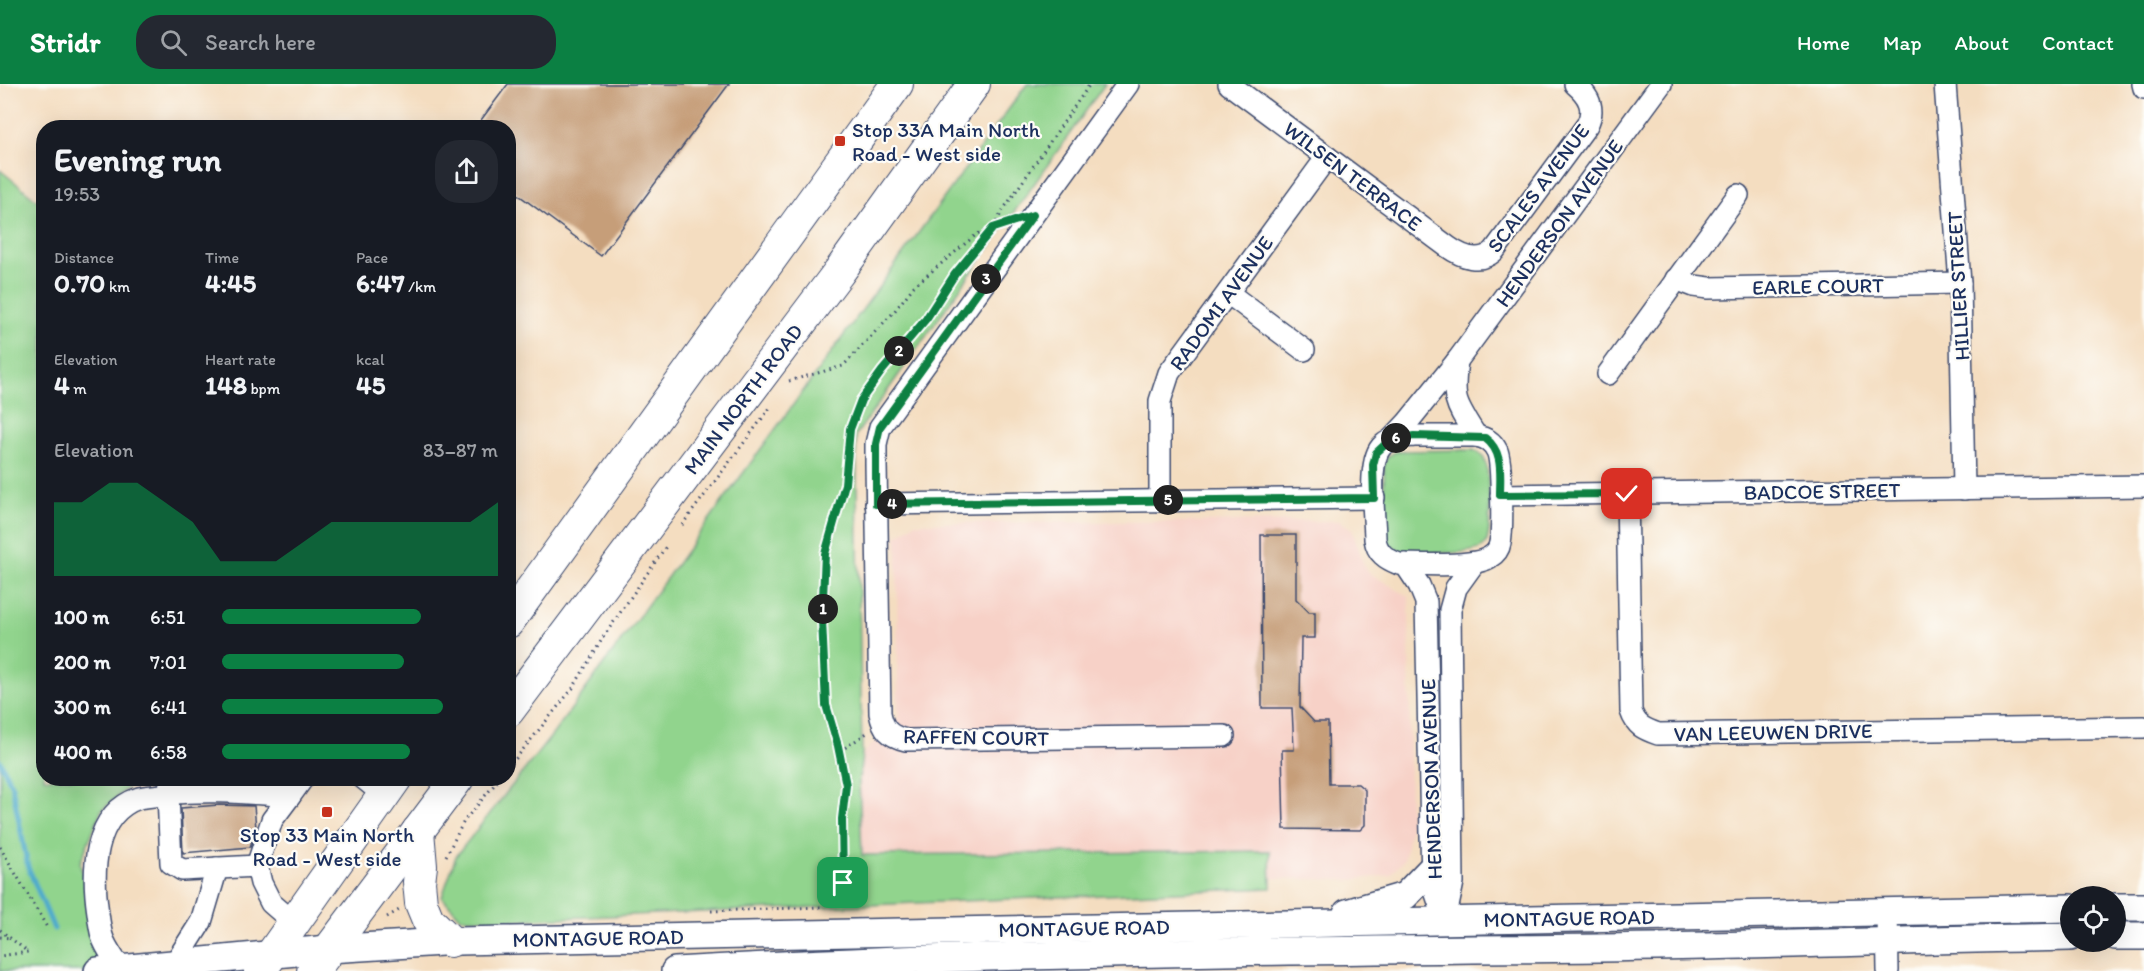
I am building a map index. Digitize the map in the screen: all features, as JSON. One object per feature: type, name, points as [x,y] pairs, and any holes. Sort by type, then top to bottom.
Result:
[{"type":"highway","points":[[516,611],[897,84]]},
{"type":"highway","name":"MAIN NORTH ROAD","points":[[516,700],[832,281],[974,84]]},
{"type":"highway","points":[[265,963],[380,786]]},
{"type":"highway","points":[[321,960],[452,786]]},
{"type":"highway","points":[[418,831],[421,903],[428,920],[450,941]]},
{"type":"main road","points":[[1311,924],[1405,896],[1432,868]]},
{"type":"main road","points":[[2126,907],[2144,907]]},
{"type":"main road","name":"MONTAGUE ROAD","points":[[109,969],[175,963],[265,963],[321,960],[450,941],[2060,908]]},
{"type":"main road","points":[[1445,921],[1446,949]]},
{"type":"main road","points":[[2126,936],[2144,936]]},
{"type":"main road","name":"MONTAGUE ROAD","points":[[675,971],[1165,952],[2060,937]]},
{"type":"street","points":[[1128,84],[880,427],[876,444],[876,504],[1374,498]]},
{"type":"street","name":"WILSEN TERRACE","points":[[1229,84],[1455,252],[1472,258],[1481,258]]},
{"type":"street","name":"SCALES AVENUE","points":[[1481,258],[1489,256],[1494,250],[1587,125],[1590,118],[1590,101],[1586,93],[1575,84]]},
{"type":"street","name":"HENDERSON AVENUE","points":[[1390,440],[1407,423],[1456,362],[1661,84]]},
{"type":"street","name":"HILLIER STREET","points":[[1945,84],[1960,283],[1965,489]]},
{"type":"street","name":"RADOMI AVENUE","points":[[1160,501],[1160,401],[1169,374],[1327,157]]},
{"type":"street","points":[[1608,374],[1738,195]]},
{"type":"street","name":"EARLE COURT","points":[[1676,279],[1694,286],[1710,288],[1960,283]]},
{"type":"street","points":[[1228,293],[1304,350]]},
{"type":"street","points":[[1456,362],[1455,401],[1476,436]]},
{"type":"street","points":[[1414,436],[1476,436],[1485,438],[1496,449],[1500,457],[1500,546],[1495,554],[1488,559],[1474,563],[1406,564],[1389,560],[1378,550],[1375,539],[1373,465],[1376,453],[1390,440],[1414,436]]},
{"type":"street","name":"BADCOE STREET","points":[[1500,495],[2144,486]]},
{"type":"street","name":"VAN LEEUWEN DRIVE","points":[[1627,494],[1631,711],[1638,725],[1650,731],[1658,734],[2144,727]]},
{"type":"street","name":"RAFFEN COURT","points":[[876,504],[880,713],[882,724],[887,732],[896,738],[906,740],[1224,736]]},
{"type":"street","name":"HENDERSON AVENUE","points":[[1445,921],[1453,882],[1450,610],[1456,588],[1474,563]]},
{"type":"street","name":"HENDERSON AVENUE","points":[[1406,564],[1426,602],[1432,882],[1445,921]]},
{"type":"street","points":[[109,969],[94,889],[94,865],[105,830],[125,806],[170,786],[290,796]]},
{"type":"street","points":[[170,786],[171,862],[182,870],[257,866]]},
{"type":"street","points":[[293,922],[271,903],[261,883],[257,866],[272,820],[297,786]]},
{"type":"street","points":[[175,963],[201,922],[217,868]]},
{"type":"street","points":[[1887,912],[1888,971]]},
{"type":"street","points":[[838,933],[838,966]]},
{"type":"path","points":[[703,912],[821,907],[843,883],[842,819],[846,785],[840,752],[826,705],[822,620],[825,554],[845,484],[850,429],[861,400],[926,319],[955,274],[993,228],[1090,84]]},
{"type":"path","points":[[784,389],[790,380],[843,366],[893,313],[914,286],[977,234],[1033,215]]},
{"type":"path","points":[[678,529],[707,494],[771,406]]},
{"type":"path","points":[[516,758],[573,688],[604,636],[671,538]]},
{"type":"path","points":[[840,752],[873,729]]},
{"type":"path","points":[[443,862],[464,820],[493,786]]},
{"type":"path","points":[[0,848],[48,929]]},
{"type":"path","points":[[380,924],[386,917],[406,906]]},
{"type":"path","points":[[0,930],[28,952],[0,956]]},
{"type":"path","points":[[0,938],[11,939]]},
{"type":"shaded area","points":[[1339,521],[1352,529],[1366,571],[1409,597],[1410,830],[1404,860],[1390,875],[1350,880],[1271,878],[1270,851],[862,855],[859,780],[862,755],[898,718],[897,536],[915,523]]},
{"type":"green space","points":[[1027,84],[1105,84],[856,435],[862,755],[859,780],[862,855],[1270,851],[1271,888],[514,920],[461,918],[442,897],[456,856],[512,786],[516,786],[516,781],[553,734]]},
{"type":"green space","points":[[0,170],[36,199],[36,786],[129,786],[101,811],[80,863],[102,970],[0,971]]},
{"type":"green space","points":[[1474,450],[1483,456],[1487,467],[1490,521],[1484,546],[1468,552],[1444,553],[1400,551],[1391,547],[1385,538],[1384,464],[1388,456],[1397,451]]},
{"type":"building","points":[[508,84],[729,84],[601,256],[516,193],[516,120],[481,120]]},
{"type":"building","points":[[1261,535],[1296,535],[1296,599],[1309,612],[1315,612],[1315,638],[1301,638],[1300,707],[1314,722],[1328,722],[1329,784],[1358,784],[1365,790],[1365,825],[1360,830],[1284,829],[1282,750],[1294,750],[1292,708],[1262,708]]},
{"type":"building","points":[[219,805],[254,806],[256,828],[250,847],[183,853],[181,808]]},
{"type":"waterway","points":[[0,761],[12,786],[28,867],[54,929]]},
{"type":"place","name":"Stop 33A Main North Road - West side","points":[[840,141]]},
{"type":"place","name":"Stop 33 Main North Road - West side","points":[[327,812]]},
{"type":"route","points":[[843,883],[842,819],[846,785],[826,705],[822,620],[825,554],[845,484],[850,429],[861,400],[926,319],[955,274],[993,228],[1033,215],[880,427],[876,444],[876,504],[1374,498],[1373,465],[1376,453],[1390,440],[1414,436],[1476,436],[1491,442],[1500,457],[1500,495],[1627,494]]}]
